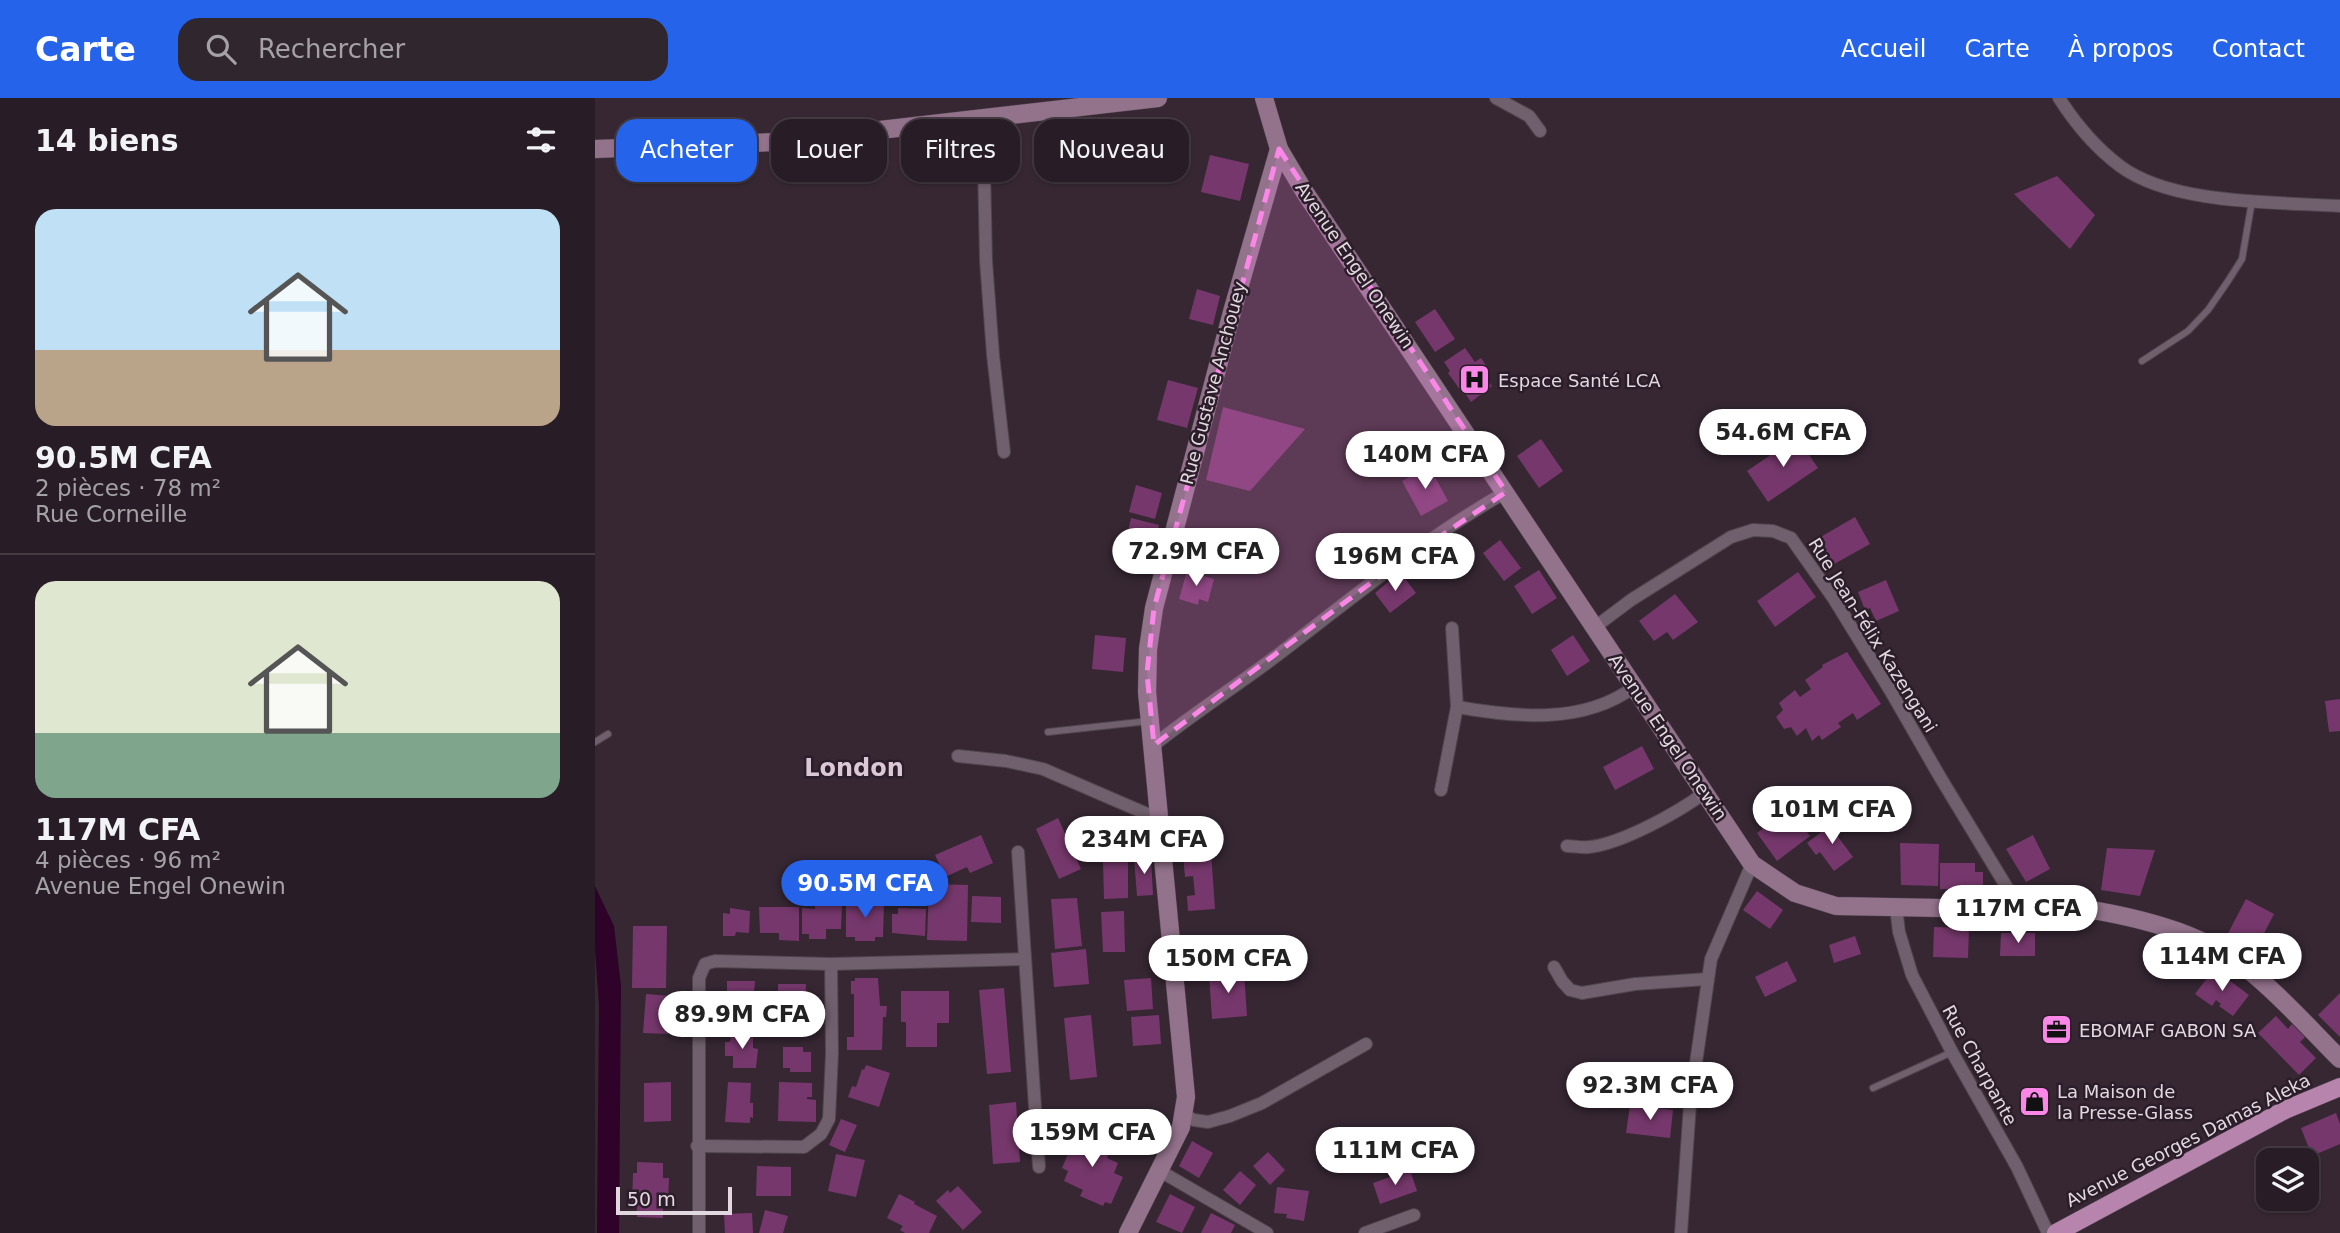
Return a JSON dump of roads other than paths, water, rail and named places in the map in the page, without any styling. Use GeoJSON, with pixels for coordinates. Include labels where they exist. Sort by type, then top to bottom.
{"type":"FeatureCollection","features":[{"type":"Feature","properties":{"kind":"main road","name":"Avenue Georges Damas Aleka"},"geometry":{"type":"LineString","coordinates":[[2056,1233],[2285,1110],[2340,1087]]}},
{"type":"Feature","properties":{"kind":"street"},"geometry":{"type":"LineString","coordinates":[[595,149],[776,142],[855,135],[1158,98]]}},
{"type":"Feature","properties":{"kind":"street","name":"Avenue Engel Onewin"},"geometry":{"type":"LineString","coordinates":[[1264,98],[1279,149],[1752,864],[1786,888],[1812,900],[1836,906],[2098,911],[2139,918],[2175,929],[2206,943],[2250,971],[2340,1059]]}},
{"type":"Feature","properties":{"kind":"street"},"geometry":{"type":"LineString","coordinates":[[1496,98],[1529,116],[1540,131]]}},
{"type":"Feature","properties":{"kind":"street"},"geometry":{"type":"LineString","coordinates":[[2059,98],[2091,139],[2120,166],[2140,178],[2204,196],[2340,206]]}},
{"type":"Feature","properties":{"kind":"street"},"geometry":{"type":"LineString","coordinates":[[983,118],[986,261],[1004,453]]}},
{"type":"Feature","properties":{"kind":"street","name":"Rue Gustave Anchouey"},"geometry":{"type":"LineString","coordinates":[[1128,1233],[1181,1127],[1186,1097],[1147,673],[1150,626],[1231,312],[1279,149]]}},
{"type":"Feature","properties":{"kind":"street"},"geometry":{"type":"LineString","coordinates":[[1154,745],[1371,582],[1469,514],[1506,492]]}},
{"type":"Feature","properties":{"kind":"street","name":"Rue Jean-Félix Kazengani"},"geometry":{"type":"LineString","coordinates":[[1595,627],[1640,594],[1731,537],[1753,530],[1773,530],[1791,538],[1826,587],[2020,909]]}},
{"type":"Feature","properties":{"kind":"street"},"geometry":{"type":"LineString","coordinates":[[1441,790],[1457,707],[1452,628]]}},
{"type":"Feature","properties":{"kind":"street"},"geometry":{"type":"LineString","coordinates":[[1457,707],[1527,717],[1604,705],[1634,687]]}},
{"type":"Feature","properties":{"kind":"street"},"geometry":{"type":"LineString","coordinates":[[958,756],[1006,761],[1043,769],[1161,820]]}},
{"type":"Feature","properties":{"kind":"street"},"geometry":{"type":"LineString","coordinates":[[1567,846],[1588,848],[1616,840],[1649,825],[1704,793]]}},
{"type":"Feature","properties":{"kind":"street"},"geometry":{"type":"LineString","coordinates":[[1018,852],[1039,1167]]}},
{"type":"Feature","properties":{"kind":"street"},"geometry":{"type":"LineString","coordinates":[[1681,1233],[1691,1104],[1707,979],[1711,959],[1752,864]]}},
{"type":"Feature","properties":{"kind":"street","name":"Rue Charpante"},"geometry":{"type":"LineString","coordinates":[[1896,908],[1899,932],[1912,975],[2017,1167],[2049,1233]]}},
{"type":"Feature","properties":{"kind":"street"},"geometry":{"type":"LineString","coordinates":[[699,1233],[699,978],[705,964],[715,961],[831,964],[1025,959]]}},
{"type":"Feature","properties":{"kind":"street"},"geometry":{"type":"LineString","coordinates":[[697,1146],[804,1147],[821,1134],[829,1119],[832,1053],[831,964]]}},
{"type":"Feature","properties":{"kind":"street"},"geometry":{"type":"LineString","coordinates":[[1554,967],[1570,990],[1582,993],[1635,984],[1707,979]]}},
{"type":"Feature","properties":{"kind":"street"},"geometry":{"type":"LineString","coordinates":[[1184,1115],[1208,1122],[1230,1116],[1262,1103],[1366,1044]]}},
{"type":"Feature","properties":{"kind":"street"},"geometry":{"type":"LineString","coordinates":[[1160,1171],[1250,1229],[1267,1233]]}},
{"type":"Feature","properties":{"kind":"street"},"geometry":{"type":"LineString","coordinates":[[1365,1233],[1414,1215]]}},
{"type":"Feature","properties":{"kind":"lane"},"geometry":{"type":"LineString","coordinates":[[2142,361],[2189,331],[2228,281],[2242,258],[2252,201]]}},
{"type":"Feature","properties":{"kind":"lane"},"geometry":{"type":"LineString","coordinates":[[1048,732],[1151,720]]}},
{"type":"Feature","properties":{"kind":"lane"},"geometry":{"type":"LineString","coordinates":[[595,742],[608,734]]}},
{"type":"Feature","properties":{"kind":"lane"},"geometry":{"type":"LineString","coordinates":[[1873,1088],[1952,1052]]}},
{"type":"Feature","properties":{"kind":"place","name":"Espace Santé LCA"},"geometry":{"type":"Point","coordinates":[1475,380]}},
{"type":"Feature","properties":{"kind":"place","name":"EBOMAF GABON SA"},"geometry":{"type":"Point","coordinates":[2056,1030]}},
{"type":"Feature","properties":{"kind":"place","name":"La Maison de la Presse-Glass"},"geometry":{"type":"Point","coordinates":[2034,1101]}},
{"type":"Feature","properties":{"kind":"district","name":"London"},"geometry":{"type":"Point","coordinates":[854,768]}}]}
